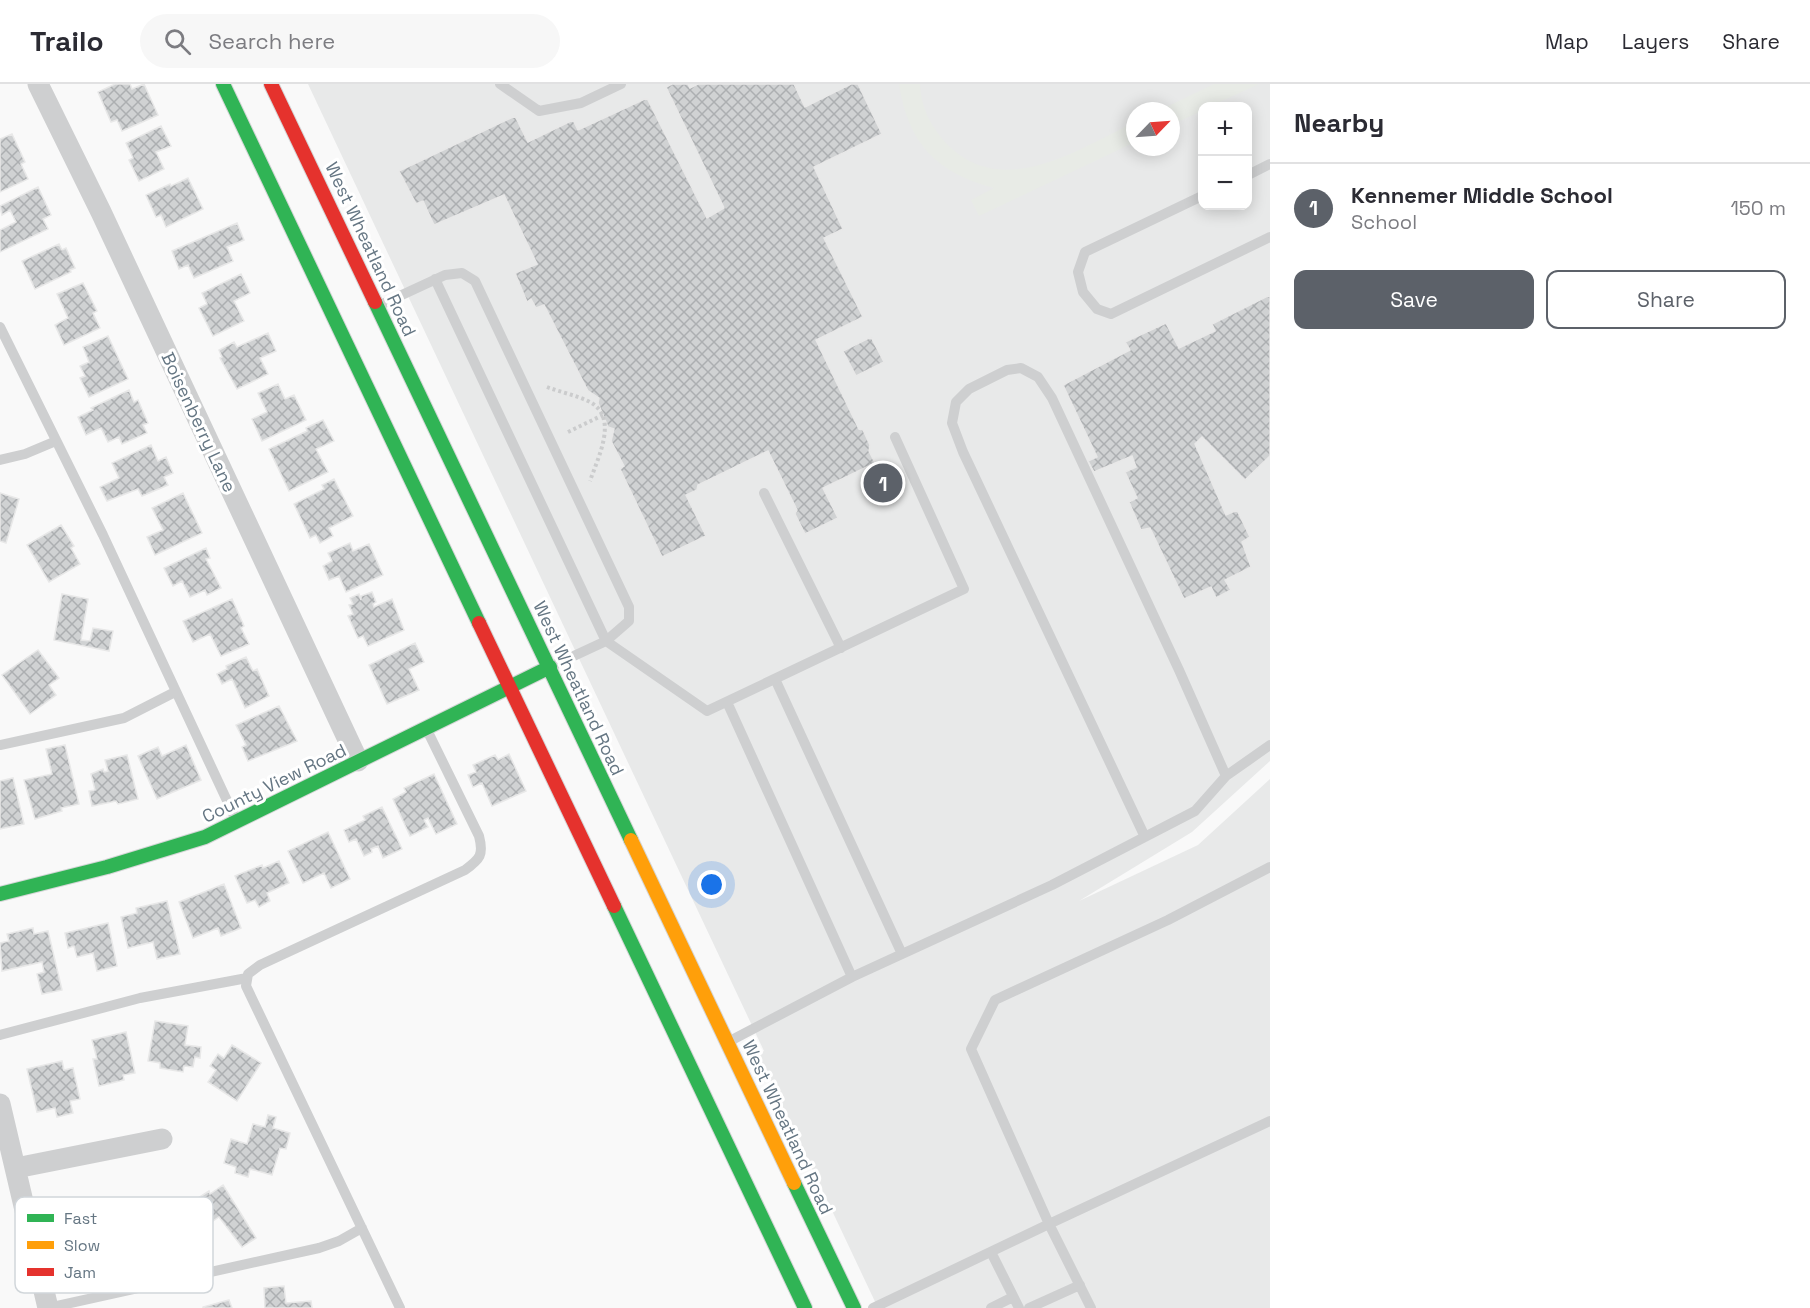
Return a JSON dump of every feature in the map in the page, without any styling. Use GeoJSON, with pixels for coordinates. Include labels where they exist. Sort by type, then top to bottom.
{"type":"FeatureCollection","features":[{"type":"Feature","properties":{"kind":"main road"},"geometry":{"type":"LineString","coordinates":[[224,84],[354,348],[509,687],[694,1061],[805,1308]]}},
{"type":"Feature","properties":{"kind":"main road","name":"West Wheatland Road"},"geometry":{"type":"LineString","coordinates":[[271,84],[550,667],[723,1045],[854,1308]]}},
{"type":"Feature","properties":{"kind":"main road"},"geometry":{"type":"LineString","coordinates":[[367,325],[378,306]]}},
{"type":"Feature","properties":{"kind":"main road","name":"County View Road"},"geometry":{"type":"LineString","coordinates":[[0,894],[118,864],[205,837],[550,667]]}},
{"type":"Feature","properties":{"kind":"street","name":"Boisenberry Lane"},"geometry":{"type":"LineString","coordinates":[[38,84],[101,212],[358,761]]}},
{"type":"Feature","properties":{"kind":"street"},"geometry":{"type":"LineString","coordinates":[[0,1104],[23,1197]]}},
{"type":"Feature","properties":{"kind":"street"},"geometry":{"type":"LineString","coordinates":[[16,1168],[162,1139]]}},
{"type":"Feature","properties":{"kind":"street"},"geometry":{"type":"LineString","coordinates":[[45,1293],[48,1308]]}},
{"type":"Feature","properties":{"kind":"lane"},"geometry":{"type":"LineString","coordinates":[[500,84],[539,111],[581,103],[621,84]]}},
{"type":"Feature","properties":{"kind":"lane"},"geometry":{"type":"LineString","coordinates":[[1252,173],[1270,165]]}},
{"type":"Feature","properties":{"kind":"lane"},"geometry":{"type":"LineString","coordinates":[[1198,198],[1085,252],[1078,272],[1083,292],[1096,309],[1111,314],[1270,237]]}},
{"type":"Feature","properties":{"kind":"lane"},"geometry":{"type":"LineString","coordinates":[[378,306],[445,275],[462,273],[475,281],[628,607],[629,621],[606,640],[550,667]]}},
{"type":"Feature","properties":{"kind":"lane"},"geometry":{"type":"LineString","coordinates":[[435,279],[606,640],[707,711],[964,589],[895,436]]}},
{"type":"Feature","properties":{"kind":"lane"},"geometry":{"type":"LineString","coordinates":[[0,327],[103,535],[237,822]]}},
{"type":"Feature","properties":{"kind":"lane"},"geometry":{"type":"LineString","coordinates":[[1145,837],[963,452],[952,423],[956,402],[969,389],[1007,369],[1021,368],[1038,377],[1052,398],[1226,776]]}},
{"type":"Feature","properties":{"kind":"lane"},"geometry":{"type":"LineString","coordinates":[[0,460],[25,454],[56,441]]}},
{"type":"Feature","properties":{"kind":"lane"},"geometry":{"type":"LineString","coordinates":[[764,493],[841,648]]}},
{"type":"Feature","properties":{"kind":"lane"},"geometry":{"type":"LineString","coordinates":[[775,680],[902,954]]}},
{"type":"Feature","properties":{"kind":"lane"},"geometry":{"type":"LineString","coordinates":[[0,745],[124,718],[175,692]]}},
{"type":"Feature","properties":{"kind":"lane"},"geometry":{"type":"LineString","coordinates":[[727,702],[852,977]]}},
{"type":"Feature","properties":{"kind":"lane"},"geometry":{"type":"LineString","coordinates":[[400,1308],[246,986],[248,974],[260,965],[465,870],[477,861],[483,850],[479,836],[426,728]]}},
{"type":"Feature","properties":{"kind":"lane"},"geometry":{"type":"LineString","coordinates":[[723,1045],[852,977],[1052,885],[1195,811],[1226,776],[1270,745]]}},
{"type":"Feature","properties":{"kind":"lane"},"geometry":{"type":"LineString","coordinates":[[1091,1308],[1049,1224],[971,1049],[995,999],[1168,920],[1270,867]]}},
{"type":"Feature","properties":{"kind":"lane"},"geometry":{"type":"LineString","coordinates":[[0,1035],[140,998],[247,978]]}},
{"type":"Feature","properties":{"kind":"lane"},"geometry":{"type":"LineString","coordinates":[[873,1308],[1270,1121]]}},
{"type":"Feature","properties":{"kind":"lane"},"geometry":{"type":"LineString","coordinates":[[213,1271],[319,1248],[339,1241],[362,1228]]}},
{"type":"Feature","properties":{"kind":"lane"},"geometry":{"type":"LineString","coordinates":[[991,1252],[1019,1308]]}},
{"type":"Feature","properties":{"kind":"lane"},"geometry":{"type":"LineString","coordinates":[[1029,1308],[1080,1285]]}},
{"type":"Feature","properties":{"kind":"lane"},"geometry":{"type":"LineString","coordinates":[[48,1308],[116,1293]]}},
{"type":"Feature","properties":{"kind":"lane"},"geometry":{"type":"LineString","coordinates":[[991,1308],[1013,1297]]}},
{"type":"Feature","properties":{"kind":"path"},"geometry":{"type":"LineString","coordinates":[[547,387],[590,401],[603,415],[606,432],[590,481]]}},
{"type":"Feature","properties":{"kind":"path"},"geometry":{"type":"LineString","coordinates":[[568,432],[603,415]]}},
{"type":"Feature","properties":{"kind":"shaded area"},"geometry":{"type":"Polygon","coordinates":[[[308,84],[1270,84],[1270,761],[1192,832],[1079,901],[1198,845],[1270,779],[1270,1308],[878,1308],[758,1054],[764,1051],[308,84]]]}},
{"type":"Feature","properties":{"kind":"shaded area"},"geometry":{"type":"Polygon","coordinates":[[[899,84],[920,84],[927,115],[945,142],[967,160],[990,168],[1014,169],[1039,165],[1089,145],[1126,126],[1126,146],[979,216],[971,200],[994,188],[956,174],[928,153],[918,139],[903,105],[899,84]]]}},
{"type":"Feature","properties":{"kind":"shaded area"},"geometry":{"type":"Polygon","coordinates":[[[1214,84],[1259,84],[1220,102],[1198,102],[1198,113],[1180,121],[1180,102],[1177,102],[1214,84]]]}},
{"type":"Feature","properties":{"kind":"building"},"geometry":{"type":"Polygon","coordinates":[[[115,84],[130,84],[132,89],[144,84],[158,115],[122,131],[117,120],[111,122],[98,92],[115,84]]]}},
{"type":"Feature","properties":{"kind":"building"},"geometry":{"type":"Polygon","coordinates":[[[672,84],[688,84],[690,88],[698,84],[794,84],[805,107],[851,84],[858,84],[882,134],[814,167],[843,229],[824,238],[863,317],[816,340],[859,429],[863,430],[875,463],[823,488],[838,518],[805,534],[795,514],[797,510],[768,451],[698,485],[697,490],[686,495],[706,536],[662,557],[620,469],[624,466],[611,441],[614,429],[608,427],[598,403],[599,398],[588,391],[544,305],[536,308],[531,299],[527,302],[515,273],[537,264],[504,195],[434,225],[423,201],[416,204],[399,171],[515,116],[528,142],[573,120],[578,130],[647,98],[707,218],[724,208],[666,87],[672,84]]]}},
{"type":"Feature","properties":{"kind":"building"},"geometry":{"type":"Polygon","coordinates":[[[161,126],[171,146],[156,152],[164,169],[139,181],[129,160],[133,158],[126,143],[161,126]]]}},
{"type":"Feature","properties":{"kind":"building"},"geometry":{"type":"Polygon","coordinates":[[[12,134],[25,162],[21,164],[28,179],[0,192],[0,139],[12,134]]]}},
{"type":"Feature","properties":{"kind":"building"},"geometry":{"type":"Polygon","coordinates":[[[188,178],[203,209],[166,227],[161,215],[156,217],[146,195],[188,178]]]}},
{"type":"Feature","properties":{"kind":"building"},"geometry":{"type":"Polygon","coordinates":[[[38,187],[51,215],[43,219],[48,229],[0,252],[0,230],[16,222],[10,210],[2,215],[0,206],[38,187]]]}},
{"type":"Feature","properties":{"kind":"building"},"geometry":{"type":"Polygon","coordinates":[[[237,223],[244,240],[227,247],[233,261],[194,278],[188,265],[179,269],[172,251],[237,223]]]}},
{"type":"Feature","properties":{"kind":"building"},"geometry":{"type":"Polygon","coordinates":[[[59,244],[62,250],[66,248],[75,268],[35,289],[22,261],[59,244]]]}},
{"type":"Feature","properties":{"kind":"building"},"geometry":{"type":"Polygon","coordinates":[[[241,274],[250,293],[234,301],[244,321],[213,336],[199,308],[207,304],[202,293],[241,274]]]}},
{"type":"Feature","properties":{"kind":"building"},"geometry":{"type":"Polygon","coordinates":[[[83,283],[97,311],[93,313],[100,328],[64,345],[55,325],[68,318],[57,294],[83,283]]]}},
{"type":"Feature","properties":{"kind":"building"},"geometry":{"type":"Polygon","coordinates":[[[1270,295],[1270,456],[1245,480],[1202,437],[1195,444],[1226,515],[1237,510],[1250,537],[1242,542],[1251,567],[1225,580],[1231,590],[1216,598],[1211,587],[1184,599],[1150,528],[1141,530],[1129,502],[1137,498],[1125,472],[1136,467],[1132,456],[1094,472],[1088,461],[1097,457],[1063,385],[1130,350],[1125,342],[1166,323],[1179,348],[1215,331],[1212,324],[1270,295]]]}},
{"type":"Feature","properties":{"kind":"building"},"geometry":{"type":"Polygon","coordinates":[[[268,333],[276,351],[260,358],[268,374],[237,389],[220,358],[222,357],[219,350],[234,342],[237,347],[268,333]]]}},
{"type":"Feature","properties":{"kind":"building"},"geometry":{"type":"Polygon","coordinates":[[[108,336],[128,379],[89,397],[80,378],[85,376],[80,366],[89,362],[83,347],[108,336]]]}},
{"type":"Feature","properties":{"kind":"building"},"geometry":{"type":"Polygon","coordinates":[[[871,337],[884,362],[856,376],[843,351],[871,337]]]}},
{"type":"Feature","properties":{"kind":"building"},"geometry":{"type":"Polygon","coordinates":[[[278,384],[285,399],[294,395],[306,420],[262,441],[252,419],[267,412],[258,393],[278,384]]]}},
{"type":"Feature","properties":{"kind":"building"},"geometry":{"type":"Polygon","coordinates":[[[129,390],[134,402],[138,400],[148,423],[143,425],[147,433],[122,444],[119,437],[108,442],[101,428],[86,435],[78,417],[93,410],[91,408],[129,390]]]}},
{"type":"Feature","properties":{"kind":"building"},"geometry":{"type":"Polygon","coordinates":[[[323,420],[334,441],[316,449],[328,472],[289,491],[269,449],[307,431],[306,428],[323,420]]]}},
{"type":"Feature","properties":{"kind":"building"},"geometry":{"type":"Polygon","coordinates":[[[151,445],[158,461],[166,457],[173,473],[164,477],[168,485],[142,496],[138,489],[107,501],[100,487],[119,478],[112,463],[151,445]]]}},
{"type":"Feature","properties":{"kind":"building"},"geometry":{"type":"Polygon","coordinates":[[[334,479],[353,516],[329,528],[333,536],[320,543],[316,535],[310,538],[294,504],[324,489],[322,485],[334,479]]]}},
{"type":"Feature","properties":{"kind":"building"},"geometry":{"type":"Polygon","coordinates":[[[0,493],[19,499],[6,543],[0,541],[0,493]]]}},
{"type":"Feature","properties":{"kind":"building"},"geometry":{"type":"Polygon","coordinates":[[[183,493],[202,533],[155,555],[147,537],[163,530],[152,508],[183,493]]]}},
{"type":"Feature","properties":{"kind":"building"},"geometry":{"type":"Polygon","coordinates":[[[61,525],[74,546],[71,548],[80,564],[49,582],[27,545],[61,525]]]}},
{"type":"Feature","properties":{"kind":"building"},"geometry":{"type":"Polygon","coordinates":[[[350,543],[353,551],[369,544],[383,575],[346,592],[339,576],[329,580],[323,566],[332,561],[328,553],[350,543]]]}},
{"type":"Feature","properties":{"kind":"building"},"geometry":{"type":"Polygon","coordinates":[[[206,548],[210,558],[206,559],[221,588],[207,595],[205,590],[190,597],[182,581],[173,586],[164,568],[206,548]]]}},
{"type":"Feature","properties":{"kind":"building"},"geometry":{"type":"Polygon","coordinates":[[[372,592],[376,602],[373,604],[374,607],[392,599],[404,630],[368,646],[363,636],[358,638],[348,616],[353,614],[349,605],[353,604],[350,598],[359,594],[361,600],[361,596],[372,592]]]}},
{"type":"Feature","properties":{"kind":"building"},"geometry":{"type":"Polygon","coordinates":[[[62,594],[88,599],[81,640],[90,641],[93,628],[113,631],[109,651],[54,640],[62,594]]]}},
{"type":"Feature","properties":{"kind":"building"},"geometry":{"type":"Polygon","coordinates":[[[232,599],[244,626],[241,628],[249,644],[221,656],[210,634],[193,642],[183,621],[232,599]]]}},
{"type":"Feature","properties":{"kind":"building"},"geometry":{"type":"Polygon","coordinates":[[[415,643],[424,662],[409,669],[419,690],[387,704],[369,665],[415,643]]]}},
{"type":"Feature","properties":{"kind":"building"},"geometry":{"type":"Polygon","coordinates":[[[38,650],[59,678],[49,685],[56,695],[30,714],[2,675],[38,650]]]}},
{"type":"Feature","properties":{"kind":"building"},"geometry":{"type":"Polygon","coordinates":[[[246,657],[253,671],[257,669],[269,696],[245,708],[232,679],[222,684],[217,674],[227,669],[226,666],[246,657]]]}},
{"type":"Feature","properties":{"kind":"building"},"geometry":{"type":"Polygon","coordinates":[[[279,706],[297,741],[248,761],[242,747],[246,745],[236,725],[279,706]]]}},
{"type":"Feature","properties":{"kind":"building"},"geometry":{"type":"Polygon","coordinates":[[[65,745],[79,804],[61,808],[62,811],[35,819],[24,780],[52,774],[46,749],[65,745]]]}},
{"type":"Feature","properties":{"kind":"building"},"geometry":{"type":"Polygon","coordinates":[[[186,745],[201,780],[157,799],[138,756],[158,747],[162,756],[186,745]]]}},
{"type":"Feature","properties":{"kind":"building"},"geometry":{"type":"Polygon","coordinates":[[[509,754],[526,791],[492,806],[482,783],[473,787],[468,775],[476,772],[473,765],[495,755],[498,760],[509,754]]]}},
{"type":"Feature","properties":{"kind":"building"},"geometry":{"type":"Polygon","coordinates":[[[127,755],[138,799],[118,804],[116,801],[92,806],[89,791],[95,790],[91,774],[103,769],[104,772],[108,771],[105,760],[127,755]]]}},
{"type":"Feature","properties":{"kind":"building"},"geometry":{"type":"Polygon","coordinates":[[[434,774],[457,824],[436,834],[428,818],[424,820],[428,827],[410,836],[393,799],[406,792],[404,788],[434,774]]]}},
{"type":"Feature","properties":{"kind":"building"},"geometry":{"type":"Polygon","coordinates":[[[13,778],[24,824],[0,829],[0,781],[13,778]]]}},
{"type":"Feature","properties":{"kind":"building"},"geometry":{"type":"Polygon","coordinates":[[[382,807],[402,849],[383,858],[378,846],[364,856],[356,839],[349,842],[344,830],[365,820],[363,816],[382,807]]]}},
{"type":"Feature","properties":{"kind":"building"},"geometry":{"type":"Polygon","coordinates":[[[328,832],[350,879],[331,888],[324,873],[303,883],[288,851],[328,832]]]}},
{"type":"Feature","properties":{"kind":"building"},"geometry":{"type":"Polygon","coordinates":[[[279,861],[289,883],[267,893],[270,901],[259,907],[255,900],[247,903],[235,876],[279,861]]]}},
{"type":"Feature","properties":{"kind":"building"},"geometry":{"type":"Polygon","coordinates":[[[224,884],[241,928],[221,936],[218,928],[193,938],[179,902],[224,884]]]}},
{"type":"Feature","properties":{"kind":"building"},"geometry":{"type":"Polygon","coordinates":[[[167,901],[180,954],[157,959],[153,942],[128,948],[121,917],[137,913],[136,908],[167,901]]]}},
{"type":"Feature","properties":{"kind":"building"},"geometry":{"type":"Polygon","coordinates":[[[108,923],[117,966],[97,971],[93,953],[77,957],[74,946],[68,948],[65,933],[108,923]]]}},
{"type":"Feature","properties":{"kind":"building"},"geometry":{"type":"Polygon","coordinates":[[[33,928],[34,934],[48,931],[62,990],[42,994],[37,974],[44,972],[42,962],[2,971],[0,943],[9,941],[7,934],[33,928]]]}},
{"type":"Feature","properties":{"kind":"building"},"geometry":{"type":"Polygon","coordinates":[[[155,1021],[188,1026],[185,1045],[201,1047],[200,1058],[195,1057],[193,1067],[184,1066],[183,1072],[160,1068],[160,1063],[148,1061],[155,1021]]]}},
{"type":"Feature","properties":{"kind":"building"},"geometry":{"type":"Polygon","coordinates":[[[126,1032],[135,1073],[123,1075],[124,1080],[99,1086],[93,1059],[97,1059],[92,1040],[126,1032]]]}},
{"type":"Feature","properties":{"kind":"building"},"geometry":{"type":"Polygon","coordinates":[[[232,1045],[261,1063],[237,1101],[208,1082],[216,1070],[210,1066],[218,1054],[224,1058],[232,1045]]]}},
{"type":"Feature","properties":{"kind":"building"},"geometry":{"type":"Polygon","coordinates":[[[62,1061],[64,1070],[73,1068],[80,1099],[70,1101],[73,1113],[57,1117],[55,1108],[37,1112],[27,1069],[62,1061]]]}},
{"type":"Feature","properties":{"kind":"building"},"geometry":{"type":"Polygon","coordinates":[[[268,1115],[276,1117],[273,1128],[290,1133],[286,1149],[280,1148],[272,1175],[250,1169],[248,1177],[235,1173],[236,1167],[224,1163],[231,1139],[247,1144],[253,1124],[265,1127],[268,1115]]]}},
{"type":"Feature","properties":{"kind":"building"},"geometry":{"type":"Polygon","coordinates":[[[223,1185],[256,1238],[242,1247],[219,1217],[213,1221],[213,1197],[200,1197],[209,1191],[210,1194],[223,1185]]]}},
{"type":"Feature","properties":{"kind":"building"},"geometry":{"type":"Polygon","coordinates":[[[284,1286],[286,1303],[311,1301],[312,1308],[265,1308],[264,1288],[284,1286]]]}},
{"type":"Feature","properties":{"kind":"building"},"geometry":{"type":"Polygon","coordinates":[[[229,1300],[232,1308],[203,1308],[203,1307],[229,1300]]]}},
{"type":"Feature","properties":{"kind":"traffic: fast"},"geometry":{"type":"LineString","coordinates":[[223,84],[479,623]]}},
{"type":"Feature","properties":{"kind":"traffic: fast"},"geometry":{"type":"LineString","coordinates":[[375,302],[631,840]]}},
{"type":"Feature","properties":{"kind":"traffic: fast"},"geometry":{"type":"LineString","coordinates":[[0,894],[107,867],[205,837],[550,667]]}},
{"type":"Feature","properties":{"kind":"traffic: fast"},"geometry":{"type":"LineString","coordinates":[[614,906],[805,1308]]}},
{"type":"Feature","properties":{"kind":"traffic: fast"},"geometry":{"type":"LineString","coordinates":[[794,1183],[854,1308]]}},
{"type":"Feature","properties":{"kind":"traffic: slow"},"geometry":{"type":"LineString","coordinates":[[631,840],[794,1183]]}},
{"type":"Feature","properties":{"kind":"traffic: jam"},"geometry":{"type":"LineString","coordinates":[[271,84],[375,302]]}},
{"type":"Feature","properties":{"kind":"traffic: jam"},"geometry":{"type":"LineString","coordinates":[[479,623],[614,906]]}},
{"type":"Feature","properties":{"kind":"place","name":"Kennemer Middle School"},"geometry":{"type":"Point","coordinates":[883,483]}}]}
